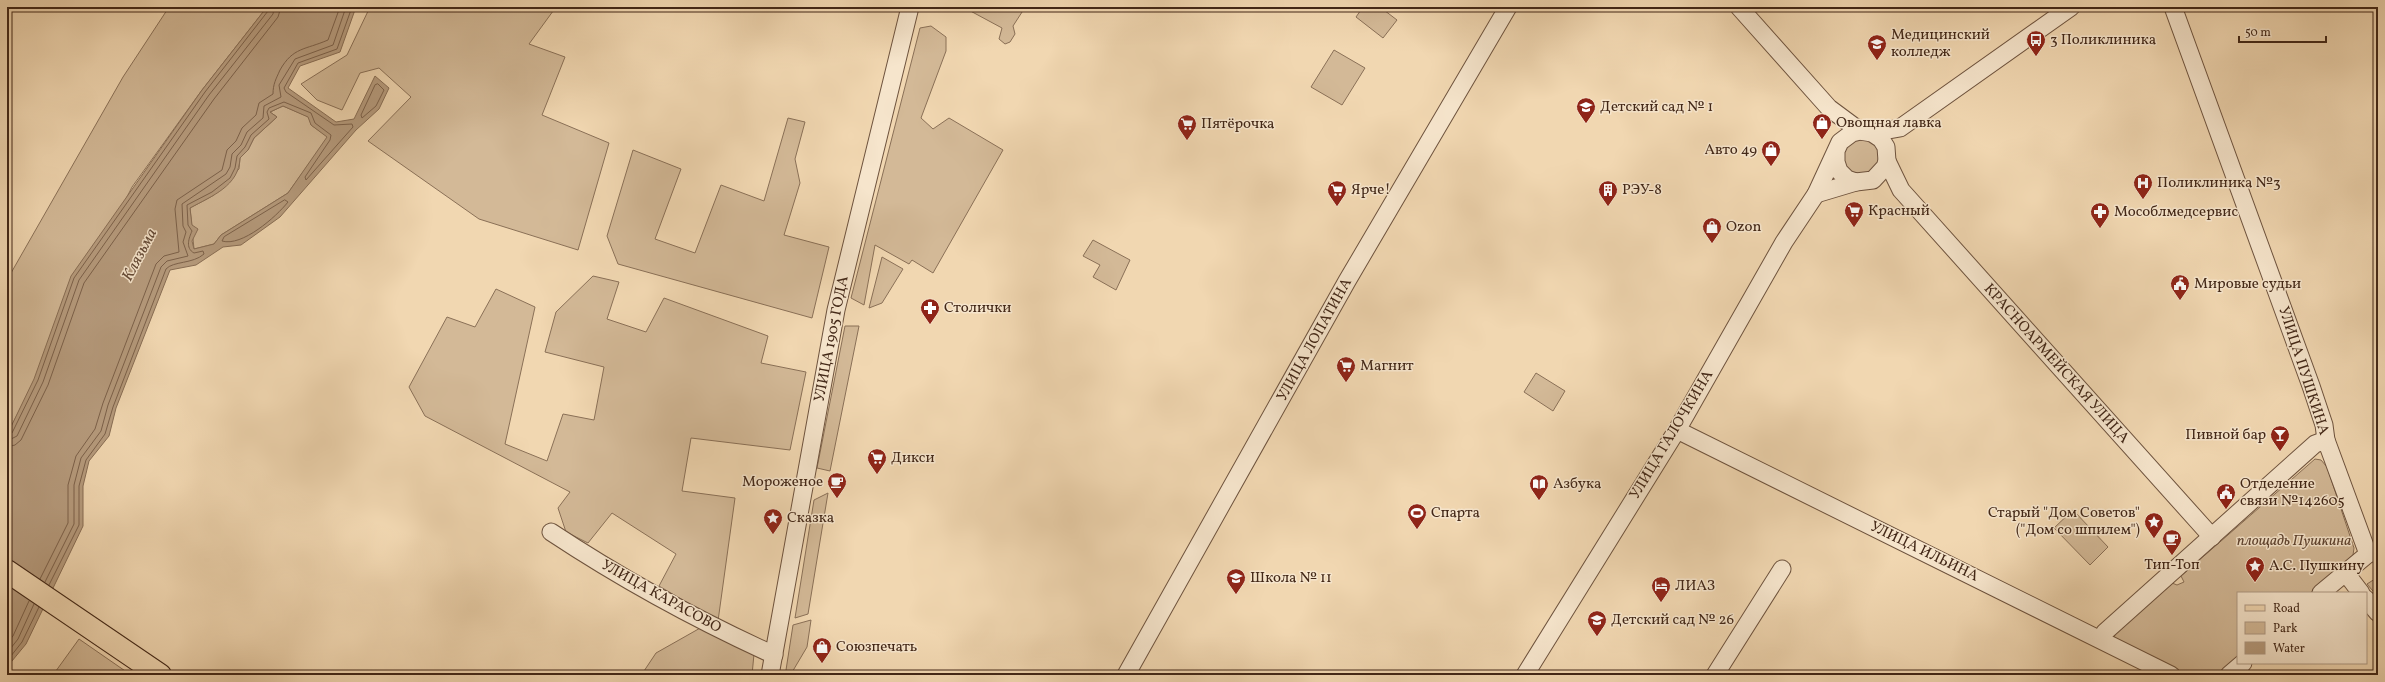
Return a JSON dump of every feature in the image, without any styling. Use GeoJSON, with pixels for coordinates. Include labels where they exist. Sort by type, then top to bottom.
{"type":"FeatureCollection","features":[{"type":"Feature","properties":{"kind":"main road"},"geometry":{"type":"LineString","coordinates":[[7,571],[160,675]]}},
{"type":"Feature","properties":{"kind":"street","name":"УЛИЦА 1905 ГОДА"},"geometry":{"type":"LineString","coordinates":[[770,675],[836,310],[910,7]]}},
{"type":"Feature","properties":{"kind":"street","name":"УЛИЦА ЛОПАТИНА"},"geometry":{"type":"LineString","coordinates":[[1126,675],[1347,281],[1508,7]]}},
{"type":"Feature","properties":{"kind":"street"},"geometry":{"type":"LineString","coordinates":[[1739,7],[1829,108],[1866,132],[1881,139],[1901,190]]}},
{"type":"Feature","properties":{"kind":"street"},"geometry":{"type":"LineString","coordinates":[[1838,146],[1852,133],[1900,128],[2071,7]]}},
{"type":"Feature","properties":{"kind":"street","name":"УЛИЦА ПУШКИНА"},"geometry":{"type":"LineString","coordinates":[[2173,7],[2311,386],[2324,426],[2326,440],[2373,552]]}},
{"type":"Feature","properties":{"kind":"street"},"geometry":{"type":"LineString","coordinates":[[1829,108],[1838,146],[1836,162],[1839,171],[1847,179],[1856,182]]}},
{"type":"Feature","properties":{"kind":"street"},"geometry":{"type":"LineString","coordinates":[[1873,180],[1885,167],[1887,157],[1900,128]]}},
{"type":"Feature","properties":{"kind":"street","name":"УЛИЦА ГАЛОЧКИНА"},"geometry":{"type":"LineString","coordinates":[[1525,675],[1677,430],[1784,242],[1816,194],[1838,146]]}},
{"type":"Feature","properties":{"kind":"street"},"geometry":{"type":"LineString","coordinates":[[1816,194],[1856,182],[1873,180],[1901,190]]}},
{"type":"Feature","properties":{"kind":"street","name":"КРАСНОАРМЕЙСКАЯ УЛИЦА"},"geometry":{"type":"LineString","coordinates":[[1901,190],[2212,537]]}},
{"type":"Feature","properties":{"kind":"street","name":"УЛИЦА ИЛЬИНА"},"geometry":{"type":"LineString","coordinates":[[1677,430],[2171,675]]}},
{"type":"Feature","properties":{"kind":"street"},"geometry":{"type":"LineString","coordinates":[[2101,639],[2105,632],[2316,444],[2326,440]]}},
{"type":"Feature","properties":{"kind":"street","name":"УЛИЦА КАРАСОВО"},"geometry":{"type":"LineString","coordinates":[[551,532],[620,575],[713,626],[774,655]]}},
{"type":"Feature","properties":{"kind":"street"},"geometry":{"type":"LineString","coordinates":[[2322,592],[2345,572],[2373,552]]}},
{"type":"Feature","properties":{"kind":"street"},"geometry":{"type":"LineString","coordinates":[[1715,675],[1782,569]]}},
{"type":"Feature","properties":{"kind":"street"},"geometry":{"type":"LineString","coordinates":[[2345,572],[2360,592]]}},
{"type":"Feature","properties":{"kind":"street"},"geometry":{"type":"LineString","coordinates":[[2367,600],[2378,613]]}},
{"type":"Feature","properties":{"kind":"street"},"geometry":{"type":"LineString","coordinates":[[2229,675],[2242,664]]}},
{"type":"Feature","properties":{"kind":"green space"},"geometry":{"type":"Polygon","coordinates":[[[169,7],[267,7],[202,90],[132,187],[7,435],[7,280],[123,77],[169,7]]]}},
{"type":"Feature","properties":{"kind":"green space"},"geometry":{"type":"Polygon","coordinates":[[[370,7],[556,7],[529,44],[565,57],[542,115],[609,143],[578,250],[479,219],[368,141],[411,97],[379,68],[360,73],[342,110],[317,100],[301,84],[347,55],[370,7]]]}},
{"type":"Feature","properties":{"kind":"green space"},"geometry":{"type":"Polygon","coordinates":[[[963,7],[1011,7],[1017,10],[1020,7],[1028,7],[1026,10],[1024,9],[1013,26],[1015,34],[1010,42],[1005,44],[999,39],[1002,28],[963,7]]]}},
{"type":"Feature","properties":{"kind":"green space"},"geometry":{"type":"Polygon","coordinates":[[[1363,7],[1380,7],[1397,20],[1383,38],[1356,17],[1363,7]]]}},
{"type":"Feature","properties":{"kind":"green space"},"geometry":{"type":"Polygon","coordinates":[[[931,26],[946,37],[946,51],[921,118],[933,129],[949,118],[1003,150],[933,273],[912,260],[909,264],[875,245],[864,305],[851,298],[920,28],[931,26]]]}},
{"type":"Feature","properties":{"kind":"green space"},"geometry":{"type":"Polygon","coordinates":[[[1334,50],[1365,68],[1342,105],[1311,87],[1334,50]]]}},
{"type":"Feature","properties":{"kind":"green space"},"geometry":{"type":"Polygon","coordinates":[[[283,106],[309,117],[311,125],[328,137],[288,193],[221,235],[214,244],[194,249],[190,208],[214,195],[239,169],[240,158],[248,150],[254,138],[277,117],[270,112],[283,106]]]}},
{"type":"Feature","properties":{"kind":"green space"},"geometry":{"type":"Polygon","coordinates":[[[788,118],[805,122],[795,159],[800,183],[784,235],[829,247],[812,318],[618,264],[607,236],[633,150],[681,169],[655,239],[695,253],[721,185],[764,201],[788,118]]]}},
{"type":"Feature","properties":{"kind":"green space"},"geometry":{"type":"Polygon","coordinates":[[[1861,139],[1871,142],[1876,147],[1879,157],[1876,167],[1871,172],[1861,175],[1851,172],[1846,167],[1843,157],[1846,147],[1851,142],[1861,139]]]}},
{"type":"Feature","properties":{"kind":"green space"},"geometry":{"type":"Polygon","coordinates":[[[1093,240],[1130,260],[1116,290],[1093,277],[1100,265],[1083,256],[1093,240]]]}},
{"type":"Feature","properties":{"kind":"green space"},"geometry":{"type":"Polygon","coordinates":[[[882,257],[903,269],[882,303],[869,308],[882,257]]]}},
{"type":"Feature","properties":{"kind":"green space"},"geometry":{"type":"Polygon","coordinates":[[[593,276],[619,282],[607,319],[646,332],[664,298],[768,336],[761,363],[806,372],[790,450],[691,438],[682,491],[735,498],[718,621],[659,586],[676,554],[612,513],[588,543],[566,532],[558,508],[570,492],[425,416],[409,387],[447,317],[475,327],[496,289],[535,307],[505,444],[547,461],[563,414],[594,420],[604,367],[545,352],[556,312],[593,276]]]}},
{"type":"Feature","properties":{"kind":"green space"},"geometry":{"type":"Polygon","coordinates":[[[845,326],[859,326],[830,471],[817,468],[845,326]]]}},
{"type":"Feature","properties":{"kind":"green space"},"geometry":{"type":"Polygon","coordinates":[[[1536,373],[1565,391],[1553,411],[1524,392],[1536,373]]]}},
{"type":"Feature","properties":{"kind":"green space","name":"площадь Пушкина"},"geometry":{"type":"Polygon","coordinates":[[[2315,459],[2321,460],[2327,467],[2354,548],[2353,555],[2311,592],[2237,592],[2237,658],[2217,675],[2182,675],[2118,642],[2114,637],[2118,629],[2156,594],[2172,583],[2177,585],[2184,582],[2181,576],[2315,459]]]}},
{"type":"Feature","properties":{"kind":"green space"},"geometry":{"type":"Polygon","coordinates":[[[828,493],[808,614],[795,618],[814,500],[828,493]]]}},
{"type":"Feature","properties":{"kind":"green space"},"geometry":{"type":"Polygon","coordinates":[[[2073,510],[2108,547],[2090,565],[2054,528],[2073,510]]]}},
{"type":"Feature","properties":{"kind":"green space"},"geometry":{"type":"Polygon","coordinates":[[[2378,577],[2378,597],[2367,584],[2378,577]]]}},
{"type":"Feature","properties":{"kind":"green space"},"geometry":{"type":"Polygon","coordinates":[[[811,620],[807,647],[791,674],[786,670],[793,625],[811,620]]]}},
{"type":"Feature","properties":{"kind":"green space"},"geometry":{"type":"Polygon","coordinates":[[[702,627],[754,654],[752,675],[651,675],[644,671],[656,653],[702,627]]]}},
{"type":"Feature","properties":{"kind":"green space"},"geometry":{"type":"Polygon","coordinates":[[[79,639],[131,675],[53,675],[79,639]]]}},
{"type":"Feature","properties":{"kind":"water","name":"Клязьма"},"geometry":{"type":"Polygon","coordinates":[[[267,7],[356,7],[340,52],[300,66],[288,88],[336,122],[354,119],[375,76],[389,88],[379,109],[356,130],[280,217],[241,245],[223,247],[196,265],[170,270],[116,408],[109,436],[89,461],[83,486],[83,526],[26,644],[7,667],[7,435],[34,379],[71,276],[202,90],[267,7]],[[283,106],[270,112],[277,117],[254,138],[248,150],[240,158],[235,176],[230,183],[215,194],[190,208],[192,225],[198,229],[192,241],[194,249],[214,244],[221,235],[288,193],[327,137],[311,125],[308,117],[283,106]]]}},
{"type":"Feature","properties":{"kind":"place","name":"3 Поликлиника"},"geometry":{"type":"Point","coordinates":[2036,57]}},
{"type":"Feature","properties":{"kind":"place","name":"Медицинский колледж"},"geometry":{"type":"Point","coordinates":[1877,61]}},
{"type":"Feature","properties":{"kind":"place","name":"Детский сад № 1"},"geometry":{"type":"Point","coordinates":[1586,124]}},
{"type":"Feature","properties":{"kind":"place","name":"Овощная лавка"},"geometry":{"type":"Point","coordinates":[1822,140]}},
{"type":"Feature","properties":{"kind":"place","name":"Пятёрочка"},"geometry":{"type":"Point","coordinates":[1187,141]}},
{"type":"Feature","properties":{"kind":"place","name":"Авто 49"},"geometry":{"type":"Point","coordinates":[1771,167]}},
{"type":"Feature","properties":{"kind":"place","name":"Поликлиника №3"},"geometry":{"type":"Point","coordinates":[2143,200]}},
{"type":"Feature","properties":{"kind":"place","name":"Ярче!"},"geometry":{"type":"Point","coordinates":[1337,207]}},
{"type":"Feature","properties":{"kind":"place","name":"РЭУ-8"},"geometry":{"type":"Point","coordinates":[1608,207]}},
{"type":"Feature","properties":{"kind":"place","name":"Красный"},"geometry":{"type":"Point","coordinates":[1854,228]}},
{"type":"Feature","properties":{"kind":"place","name":"Мособлмедсервис"},"geometry":{"type":"Point","coordinates":[2100,229]}},
{"type":"Feature","properties":{"kind":"place","name":"Ozon"},"geometry":{"type":"Point","coordinates":[1712,244]}},
{"type":"Feature","properties":{"kind":"place","name":"Мировые судьи"},"geometry":{"type":"Point","coordinates":[2180,301]}},
{"type":"Feature","properties":{"kind":"place","name":"Столички"},"geometry":{"type":"Point","coordinates":[930,325]}},
{"type":"Feature","properties":{"kind":"place","name":"Магнит"},"geometry":{"type":"Point","coordinates":[1346,383]}},
{"type":"Feature","properties":{"kind":"place","name":"Пивной бар"},"geometry":{"type":"Point","coordinates":[2280,452]}},
{"type":"Feature","properties":{"kind":"place","name":"Дикси"},"geometry":{"type":"Point","coordinates":[877,475]}},
{"type":"Feature","properties":{"kind":"place","name":"Мороженое"},"geometry":{"type":"Point","coordinates":[837,499]}},
{"type":"Feature","properties":{"kind":"place","name":"Азбука"},"geometry":{"type":"Point","coordinates":[1539,501]}},
{"type":"Feature","properties":{"kind":"place","name":"Отделение связи №142605"},"geometry":{"type":"Point","coordinates":[2226,510]}},
{"type":"Feature","properties":{"kind":"place","name":"Спарта"},"geometry":{"type":"Point","coordinates":[1417,530]}},
{"type":"Feature","properties":{"kind":"place","name":"Сказка"},"geometry":{"type":"Point","coordinates":[773,535]}},
{"type":"Feature","properties":{"kind":"place","name":"Старый \"Дом Советов\" (\"Дом со шпилем\")"},"geometry":{"type":"Point","coordinates":[2154,539]}},
{"type":"Feature","properties":{"kind":"place","name":"Тип-Топ"},"geometry":{"type":"Point","coordinates":[2172,556]}},
{"type":"Feature","properties":{"kind":"place","name":"А.С. Пушкину"},"geometry":{"type":"Point","coordinates":[2255,583]}},
{"type":"Feature","properties":{"kind":"place","name":"Школа № 11"},"geometry":{"type":"Point","coordinates":[1236,595]}},
{"type":"Feature","properties":{"kind":"place","name":"ЛИАЗ"},"geometry":{"type":"Point","coordinates":[1661,603]}},
{"type":"Feature","properties":{"kind":"place","name":"Детский сад № 26"},"geometry":{"type":"Point","coordinates":[1597,637]}},
{"type":"Feature","properties":{"kind":"place","name":"Союзпечать"},"geometry":{"type":"Point","coordinates":[822,664]}}]}
